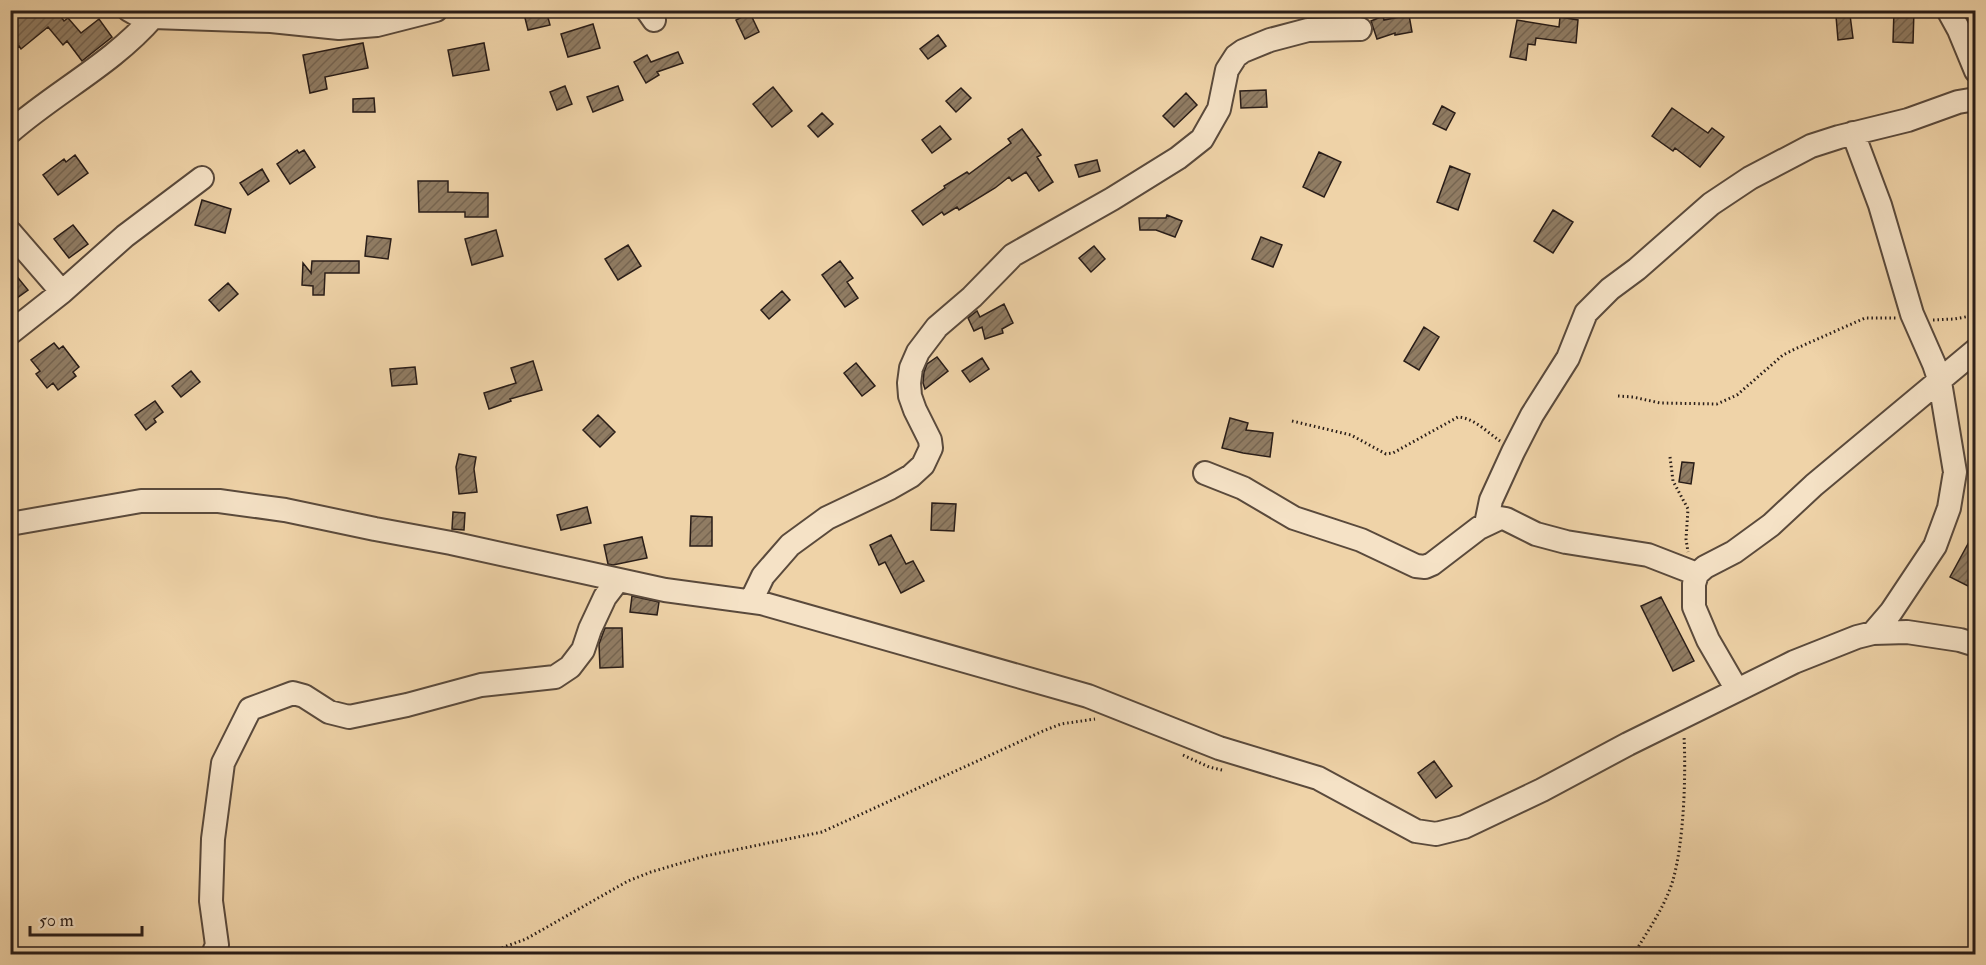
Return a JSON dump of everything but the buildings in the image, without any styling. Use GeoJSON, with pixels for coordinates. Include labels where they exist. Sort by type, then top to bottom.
{"type":"FeatureCollection","features":[{"type":"Feature","properties":{"kind":"street"},"geometry":{"type":"LineString","coordinates":[[129,10],[136,14],[153,17],[272,21],[339,28],[377,25],[436,10]]}},
{"type":"Feature","properties":{"kind":"street"},"geometry":{"type":"LineString","coordinates":[[1948,10],[1976,71]]}},
{"type":"Feature","properties":{"kind":"street"},"geometry":{"type":"LineString","coordinates":[[10,132],[27,117],[110,58],[136,36],[153,17]]}},
{"type":"Feature","properties":{"kind":"street"},"geometry":{"type":"LineString","coordinates":[[751,602],[763,576],[790,545],[827,518],[890,488],[923,465],[931,448],[930,440],[910,396],[911,368],[918,352],[937,327],[972,297],[1013,255],[1112,199],[1178,158],[1202,139],[1220,109],[1227,70],[1236,56],[1243,51],[1270,40],[1308,30],[1360,29]]}},
{"type":"Feature","properties":{"kind":"street"},"geometry":{"type":"LineString","coordinates":[[1486,524],[1491,500],[1532,415],[1568,358],[1586,313],[1610,289],[1637,269],[1711,204],[1734,188],[1811,146],[1908,120],[1958,102],[1976,99]]}},
{"type":"Feature","properties":{"kind":"street"},"geometry":{"type":"LineString","coordinates":[[1853,133],[1880,206],[1915,320],[1940,382],[1954,472],[1949,508],[1935,546],[1891,612],[1873,633]]}},
{"type":"Feature","properties":{"kind":"street"},"geometry":{"type":"LineString","coordinates":[[10,333],[62,292],[125,236],[202,178]]}},
{"type":"Feature","properties":{"kind":"street"},"geometry":{"type":"LineString","coordinates":[[10,232],[62,292]]}},
{"type":"Feature","properties":{"kind":"street"},"geometry":{"type":"LineString","coordinates":[[1737,690],[1700,624],[1694,607],[1696,574],[1734,552],[1771,525],[1814,485],[1976,350]]}},
{"type":"Feature","properties":{"kind":"street"},"geometry":{"type":"LineString","coordinates":[[1205,473],[1243,489],[1294,518],[1361,540],[1416,566],[1425,567],[1432,564],[1486,524],[1495,519],[1506,519],[1536,534],[1566,542],[1648,555],[1696,574]]}},
{"type":"Feature","properties":{"kind":"street"},"geometry":{"type":"LineString","coordinates":[[10,524],[141,501],[219,501],[285,510],[375,530],[451,543],[665,590],[762,603],[1088,696],[1212,745],[1323,780],[1416,831],[1428,834],[1464,827],[1794,662],[1846,640],[1873,633],[1907,632],[1929,634],[1976,645]]}},
{"type":"Feature","properties":{"kind":"street"},"geometry":{"type":"LineString","coordinates":[[213,954],[217,945],[211,902],[213,839],[223,763],[250,709],[292,693],[304,696],[329,712],[349,717],[407,705],[472,687],[555,677],[570,667],[584,651],[590,629],[605,597],[618,580]]}},
{"type":"Feature","properties":{"kind":"path"},"geometry":{"type":"LineString","coordinates":[[1618,396],[1660,403],[1717,404],[1737,395],[1783,355],[1858,321],[1874,317],[1915,320],[1954,319],[1976,315]]}},
{"type":"Feature","properties":{"kind":"path"},"geometry":{"type":"LineString","coordinates":[[1292,421],[1352,435],[1382,453],[1389,454],[1458,417],[1466,418],[1513,452]]}},
{"type":"Feature","properties":{"kind":"path"},"geometry":{"type":"LineString","coordinates":[[1671,457],[1673,481],[1688,509],[1686,548],[1696,574]]}},
{"type":"Feature","properties":{"kind":"path"},"geometry":{"type":"LineString","coordinates":[[1635,954],[1663,903],[1678,859],[1685,750],[1683,717]]}},
{"type":"Feature","properties":{"kind":"path"},"geometry":{"type":"LineString","coordinates":[[485,954],[525,939],[610,891],[651,872],[705,856],[822,832],[1043,731],[1080,721],[1100,720]]}},
{"type":"Feature","properties":{"kind":"path"},"geometry":{"type":"LineString","coordinates":[[1180,754],[1209,767],[1227,770]]}}]}
